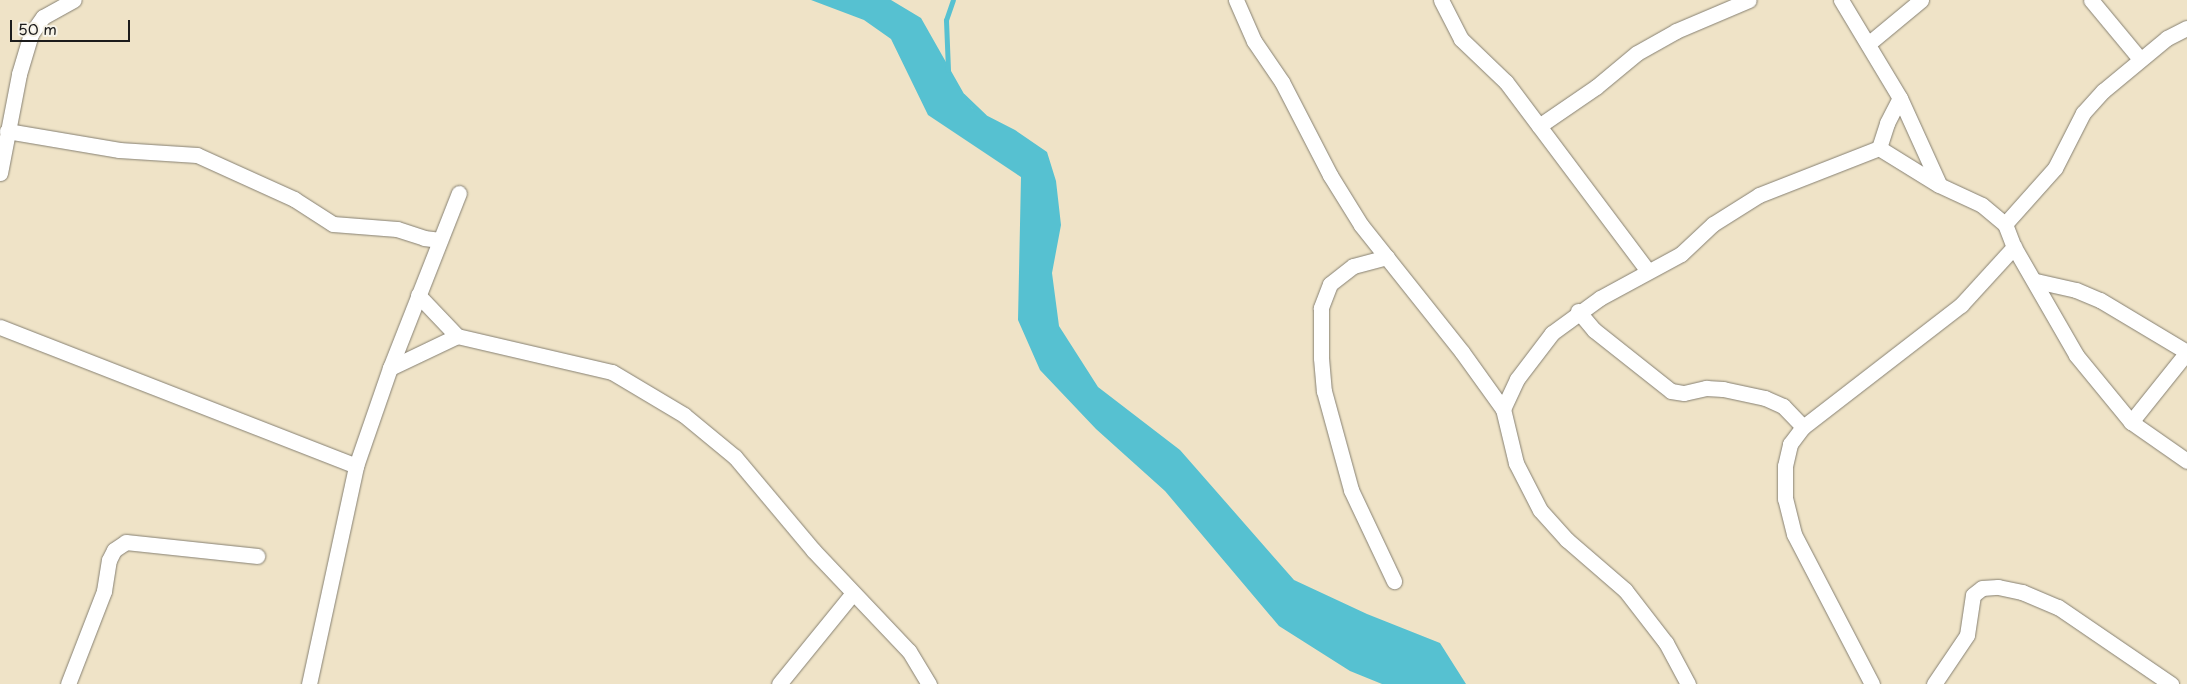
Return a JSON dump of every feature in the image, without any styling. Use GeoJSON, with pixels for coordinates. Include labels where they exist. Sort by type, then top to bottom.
{"type":"FeatureCollection","features":[{"type":"Feature","properties":{"kind":"street"},"geometry":{"type":"LineString","coordinates":[[0,173],[19,74],[36,23],[74,0]]}},
{"type":"Feature","properties":{"kind":"street"},"geometry":{"type":"LineString","coordinates":[[1236,0],[1254,41],[1282,82],[1330,175],[1361,225],[1503,409],[1516,463],[1540,510],[1567,540],[1625,590],[1666,643],[1688,684]]}},
{"type":"Feature","properties":{"kind":"street"},"geometry":{"type":"LineString","coordinates":[[1441,0],[1461,40],[1506,82],[1648,270]]}},
{"type":"Feature","properties":{"kind":"street"},"geometry":{"type":"LineString","coordinates":[[1539,126],[1596,88],[1636,53],[1676,31],[1749,0]]}},
{"type":"Feature","properties":{"kind":"street"},"geometry":{"type":"LineString","coordinates":[[1841,0],[1900,98],[1939,185]]}},
{"type":"Feature","properties":{"kind":"street"},"geometry":{"type":"LineString","coordinates":[[1868,44],[1921,0]]}},
{"type":"Feature","properties":{"kind":"street"},"geometry":{"type":"LineString","coordinates":[[2091,0],[2140,59]]}},
{"type":"Feature","properties":{"kind":"street"},"geometry":{"type":"LineString","coordinates":[[2005,224],[2056,168],[2083,113],[2140,59],[2167,38],[2187,28]]}},
{"type":"Feature","properties":{"kind":"street"},"geometry":{"type":"LineString","coordinates":[[1879,148],[1887,123],[1900,98]]}},
{"type":"Feature","properties":{"kind":"street"},"geometry":{"type":"LineString","coordinates":[[7,131],[119,150],[197,155],[294,199],[333,224],[397,229],[440,240]]}},
{"type":"Feature","properties":{"kind":"street"},"geometry":{"type":"LineString","coordinates":[[1503,409],[1517,379],[1552,333],[1578,311],[1648,270],[1681,254],[1714,224],[1759,195],[1879,148]]}},
{"type":"Feature","properties":{"kind":"street"},"geometry":{"type":"LineString","coordinates":[[1879,148],[1939,185],[1982,205],[2005,224],[2014,248],[2036,281],[2076,355],[2131,422],[2187,461]]}},
{"type":"Feature","properties":{"kind":"street"},"geometry":{"type":"LineString","coordinates":[[309,684],[356,466],[390,368],[459,192]]}},
{"type":"Feature","properties":{"kind":"street"},"geometry":{"type":"LineString","coordinates":[[1872,684],[1794,534],[1785,499],[1785,466],[1790,444],[1803,427],[1961,305],[2014,248]]}},
{"type":"Feature","properties":{"kind":"street"},"geometry":{"type":"LineString","coordinates":[[1387,257],[1354,266],[1330,284],[1321,308],[1320,358],[1324,391],[1350,490],[1394,581]]}},
{"type":"Feature","properties":{"kind":"street"},"geometry":{"type":"LineString","coordinates":[[2036,281],[2076,290],[2100,300],[2187,352],[2131,422]]}},
{"type":"Feature","properties":{"kind":"street"},"geometry":{"type":"LineString","coordinates":[[418,295],[457,336],[612,372],[639,386],[684,415],[735,457],[812,550],[908,651],[929,684]]}},
{"type":"Feature","properties":{"kind":"street"},"geometry":{"type":"LineString","coordinates":[[1578,311],[1594,330],[1671,391],[1684,393],[1706,388],[1723,389],[1765,398],[1783,406],[1803,427]]}},
{"type":"Feature","properties":{"kind":"street"},"geometry":{"type":"LineString","coordinates":[[0,327],[356,466]]}},
{"type":"Feature","properties":{"kind":"street"},"geometry":{"type":"LineString","coordinates":[[390,368],[457,336]]}},
{"type":"Feature","properties":{"kind":"street"},"geometry":{"type":"LineString","coordinates":[[68,684],[104,591],[109,560],[114,550],[126,542],[257,556]]}},
{"type":"Feature","properties":{"kind":"street"},"geometry":{"type":"LineString","coordinates":[[1934,684],[1967,634],[1973,595],[1982,588],[1998,586],[2022,592],[2058,607],[2171,684]]}},
{"type":"Feature","properties":{"kind":"street"},"geometry":{"type":"LineString","coordinates":[[779,684],[853,593]]}},
{"type":"Feature","properties":{"kind":"water"},"geometry":{"type":"Polygon","coordinates":[[[811,0],[891,0],[921,18],[972,108],[1015,130],[1047,152],[1056,181],[1061,225],[1052,273],[1059,326],[1098,387],[1180,450],[1294,580],[1367,614],[1440,643],[1466,684],[1382,684],[1350,671],[1279,626],[1165,491],[1096,429],[1040,370],[1018,320],[1021,177],[928,115],[891,39],[864,20],[811,0]]]}},
{"type":"Feature","properties":{"kind":"waterway"},"geometry":{"type":"LineString","coordinates":[[948,70],[946,20],[953,0]]}},
{"type":"Feature","properties":{"kind":"waterway"},"geometry":{"type":"LineString","coordinates":[[963,96],[984,116]]}}]}
